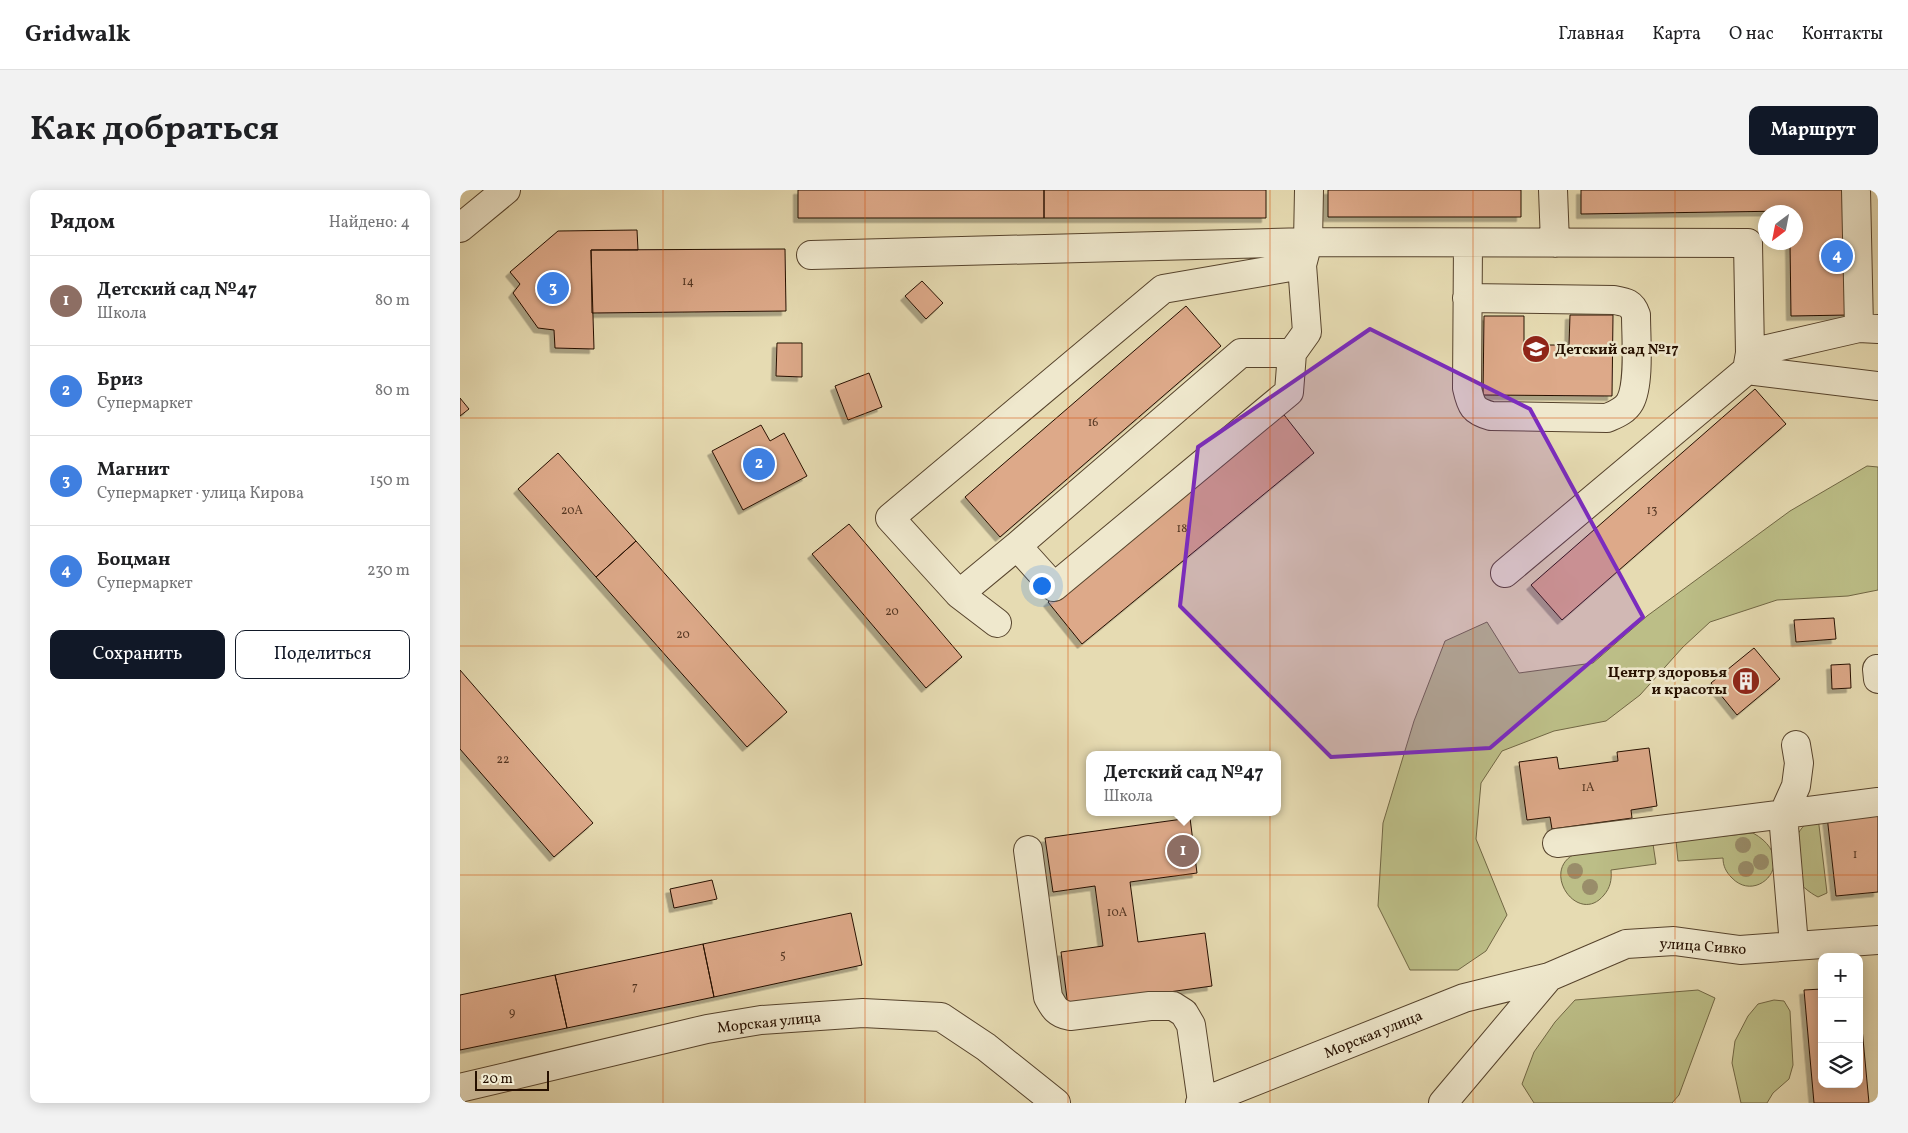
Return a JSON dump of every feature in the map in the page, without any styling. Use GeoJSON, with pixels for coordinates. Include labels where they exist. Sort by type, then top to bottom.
{"type":"FeatureCollection","features":[{"type":"Feature","properties":{"kind":"street"},"geometry":{"type":"LineString","coordinates":[[460,228],[506,190]]}},
{"type":"Feature","properties":{"kind":"street"},"geometry":{"type":"LineString","coordinates":[[1017,546],[1054,587],[1289,392],[1292,353],[1308,332],[1305,253],[1309,190]]}},
{"type":"Feature","properties":{"kind":"street"},"geometry":{"type":"LineString","coordinates":[[1553,190],[1556,243]]}},
{"type":"Feature","properties":{"kind":"street"},"geometry":{"type":"LineString","coordinates":[[1505,573],[1748,362],[1869,329],[1856,190]]}},
{"type":"Feature","properties":{"kind":"street"},"geometry":{"type":"LineString","coordinates":[[811,254],[1305,253],[1468,243],[1748,242],[1748,362]]}},
{"type":"Feature","properties":{"kind":"street"},"geometry":{"type":"LineString","coordinates":[[1468,243],[1466,388],[1470,404],[1479,413],[1490,416],[1607,418],[1621,412],[1629,404],[1635,389],[1636,316],[1634,308],[1627,302],[1614,300],[1468,298]]}},
{"type":"Feature","properties":{"kind":"street"},"geometry":{"type":"LineString","coordinates":[[997,623],[959,594],[890,518],[1163,289],[1305,253]]}},
{"type":"Feature","properties":{"kind":"street"},"geometry":{"type":"LineString","coordinates":[[959,594],[1241,353],[1292,353]]}},
{"type":"Feature","properties":{"kind":"street"},"geometry":{"type":"LineString","coordinates":[[1748,362],[1878,386]]}},
{"type":"Feature","properties":{"kind":"street"},"geometry":{"type":"LineString","coordinates":[[1794,945],[1783,815],[1796,786],[1799,763],[1796,745]]}},
{"type":"Feature","properties":{"kind":"street"},"geometry":{"type":"LineString","coordinates":[[1558,843],[1878,802]]}},
{"type":"Feature","properties":{"kind":"street"},"geometry":{"type":"LineString","coordinates":[[1028,850],[1048,997],[1054,1009],[1062,1015],[1070,1016],[1150,1006],[1173,1006],[1184,1013],[1191,1025],[1201,1103]]}},
{"type":"Feature","properties":{"kind":"street","name":"улица Сивко"},"geometry":{"type":"LineString","coordinates":[[1443,1103],[1550,977],[1626,944],[1674,941],[1740,950],[1878,940]]}},
{"type":"Feature","properties":{"kind":"street","name":"Морская улица"},"geometry":{"type":"LineString","coordinates":[[1201,1103],[1464,998],[1550,977]]}},
{"type":"Feature","properties":{"kind":"street","name":"Морская улица"},"geometry":{"type":"LineString","coordinates":[[460,1088],[708,1029],[762,1020],[863,1013],[941,1017],[986,1047],[1056,1103]]}},
{"type":"Feature","properties":{"kind":"highlighted area"},"geometry":{"type":"Polygon","coordinates":[[[1370,329],[1530,409],[1643,617],[1490,748],[1331,757],[1180,606],[1198,447],[1370,329]]]}},
{"type":"Feature","properties":{"kind":"green space"},"geometry":{"type":"Polygon","coordinates":[[[1867,466],[1878,467],[1878,590],[1848,596],[1777,600],[1710,622],[1683,647],[1640,695],[1606,721],[1554,731],[1502,751],[1481,783],[1476,839],[1507,915],[1486,951],[1458,970],[1410,970],[1378,906],[1383,823],[1414,721],[1445,641],[1487,622],[1519,673],[1593,663],[1647,616],[1790,511],[1867,466]]]}},
{"type":"Feature","properties":{"kind":"green space"},"geometry":{"type":"Polygon","coordinates":[[[1818,817],[1827,893],[1818,897],[1799,882],[1793,868],[1793,854],[1795,840],[1802,828],[1818,817]]]}},
{"type":"Feature","properties":{"kind":"green space"},"geometry":{"type":"Polygon","coordinates":[[[1753,833],[1767,844],[1773,855],[1774,866],[1770,875],[1762,882],[1753,886],[1742,885],[1732,878],[1724,866],[1723,858],[1678,861],[1676,841],[1753,833]]]}},
{"type":"Feature","properties":{"kind":"green space"},"geometry":{"type":"Polygon","coordinates":[[[1653,844],[1656,864],[1611,870],[1608,890],[1594,903],[1583,904],[1574,900],[1566,892],[1562,882],[1561,871],[1566,861],[1577,853],[1653,844]]]}},
{"type":"Feature","properties":{"kind":"green space"},"geometry":{"type":"Polygon","coordinates":[[[1698,990],[1715,998],[1679,1095],[1672,1103],[1534,1103],[1522,1084],[1534,1052],[1555,1022],[1575,1000],[1698,990]]]}},
{"type":"Feature","properties":{"kind":"green space"},"geometry":{"type":"Polygon","coordinates":[[[1774,1000],[1784,1001],[1790,1011],[1793,1065],[1789,1079],[1773,1093],[1767,1103],[1741,1103],[1732,1063],[1735,1041],[1748,1016],[1758,1004],[1774,1000]]]}},
{"type":"Feature","properties":{"kind":"building"},"geometry":{"type":"Polygon","coordinates":[[[798,190],[1044,190],[1044,218],[798,218],[798,190]]]}},
{"type":"Feature","properties":{"kind":"building"},"geometry":{"type":"Polygon","coordinates":[[[1044,190],[1266,190],[1266,218],[1044,218],[1044,190]]]}},
{"type":"Feature","properties":{"kind":"building"},"geometry":{"type":"Polygon","coordinates":[[[1328,190],[1521,190],[1521,217],[1328,217],[1328,190]]]}},
{"type":"Feature","properties":{"kind":"building"},"geometry":{"type":"Polygon","coordinates":[[[1581,190],[1847,190],[1849,315],[1791,316],[1790,250],[1803,250],[1803,205],[1758,205],[1758,211],[1581,214],[1581,190]]]}},
{"type":"Feature","properties":{"kind":"building"},"geometry":{"type":"Polygon","coordinates":[[[637,230],[638,250],[591,250],[594,349],[555,348],[554,330],[538,328],[513,293],[520,284],[510,272],[558,231],[637,230]]]}},
{"type":"Feature","properties":{"kind":"building"},"geometry":{"type":"Polygon","coordinates":[[[785,249],[786,311],[592,313],[591,250],[785,249]]]}},
{"type":"Feature","properties":{"kind":"building"},"geometry":{"type":"Polygon","coordinates":[[[922,281],[943,303],[926,319],[905,296],[922,281]]]}},
{"type":"Feature","properties":{"kind":"building"},"geometry":{"type":"Polygon","coordinates":[[[1186,306],[1221,346],[1000,537],[965,497],[1186,306]]]}},
{"type":"Feature","properties":{"kind":"building"},"geometry":{"type":"Polygon","coordinates":[[[1570,315],[1613,315],[1612,396],[1483,395],[1484,316],[1524,316],[1524,345],[1569,345],[1570,315]]]}},
{"type":"Feature","properties":{"kind":"building"},"geometry":{"type":"Polygon","coordinates":[[[777,343],[802,343],[802,377],[776,376],[777,343]]]}},
{"type":"Feature","properties":{"kind":"building"},"geometry":{"type":"Polygon","coordinates":[[[869,373],[882,407],[848,420],[835,386],[869,373]]]}},
{"type":"Feature","properties":{"kind":"building"},"geometry":{"type":"Polygon","coordinates":[[[1755,389],[1786,424],[1562,620],[1531,585],[1755,389]]]}},
{"type":"Feature","properties":{"kind":"building"},"geometry":{"type":"Polygon","coordinates":[[[460,398],[469,409],[460,416],[460,398]]]}},
{"type":"Feature","properties":{"kind":"building"},"geometry":{"type":"Polygon","coordinates":[[[1281,411],[1314,453],[1082,644],[1048,602],[1281,411]]]}},
{"type":"Feature","properties":{"kind":"building"},"geometry":{"type":"Polygon","coordinates":[[[761,425],[770,441],[784,433],[807,476],[743,510],[712,451],[761,425]]]}},
{"type":"Feature","properties":{"kind":"building"},"geometry":{"type":"Polygon","coordinates":[[[558,453],[636,541],[596,577],[518,489],[558,453]]]}},
{"type":"Feature","properties":{"kind":"building"},"geometry":{"type":"Polygon","coordinates":[[[849,524],[962,657],[926,688],[812,554],[849,524]]]}},
{"type":"Feature","properties":{"kind":"building"},"geometry":{"type":"Polygon","coordinates":[[[636,541],[787,712],[747,747],[596,577],[636,541]]]}},
{"type":"Feature","properties":{"kind":"building"},"geometry":{"type":"Polygon","coordinates":[[[1834,618],[1836,639],[1796,642],[1794,620],[1834,618]]]}},
{"type":"Feature","properties":{"kind":"building","name":"Центр здоровья и красоты"},"geometry":{"type":"Polygon","coordinates":[[[1754,648],[1780,679],[1737,715],[1711,683],[1754,648]]]}},
{"type":"Feature","properties":{"kind":"building"},"geometry":{"type":"Polygon","coordinates":[[[1850,664],[1851,688],[1832,689],[1831,665],[1850,664]]]}},
{"type":"Feature","properties":{"kind":"building"},"geometry":{"type":"Polygon","coordinates":[[[460,670],[593,823],[554,857],[460,749],[460,670]]]}},
{"type":"Feature","properties":{"kind":"building"},"geometry":{"type":"Polygon","coordinates":[[[1649,748],[1657,806],[1631,810],[1632,818],[1552,829],[1550,817],[1527,820],[1519,762],[1557,757],[1559,769],[1618,761],[1617,752],[1649,748]]]}},
{"type":"Feature","properties":{"kind":"building"},"geometry":{"type":"Polygon","coordinates":[[[1878,810],[1878,892],[1836,896],[1827,816],[1878,810]]]}},
{"type":"Feature","properties":{"kind":"building"},"geometry":{"type":"Polygon","coordinates":[[[1190,818],[1197,873],[1130,882],[1138,942],[1205,933],[1212,986],[1068,1006],[1061,952],[1103,946],[1095,886],[1053,892],[1045,838],[1190,818]]]}},
{"type":"Feature","properties":{"kind":"building"},"geometry":{"type":"Polygon","coordinates":[[[712,880],[717,899],[674,908],[670,889],[712,880]]]}},
{"type":"Feature","properties":{"kind":"building"},"geometry":{"type":"Polygon","coordinates":[[[851,913],[862,965],[714,997],[703,944],[851,913]]]}},
{"type":"Feature","properties":{"kind":"building"},"geometry":{"type":"Polygon","coordinates":[[[703,944],[714,997],[567,1028],[555,975],[703,944]]]}},
{"type":"Feature","properties":{"kind":"building"},"geometry":{"type":"Polygon","coordinates":[[[555,975],[567,1028],[460,1050],[460,995],[555,975]]]}},
{"type":"Feature","properties":{"kind":"building"},"geometry":{"type":"Polygon","coordinates":[[[1818,989],[1818,1088],[1863,1088],[1863,1039],[1869,1103],[1814,1103],[1804,990],[1818,989]]]}},
{"type":"Feature","properties":{"kind":"place","name":"Боцман"},"geometry":{"type":"Point","coordinates":[1837,256]}},
{"type":"Feature","properties":{"kind":"place","name":"Магнит"},"geometry":{"type":"Point","coordinates":[553,288]}},
{"type":"Feature","properties":{"kind":"place","name":"Детский сад №17"},"geometry":{"type":"Point","coordinates":[1536,349]}},
{"type":"Feature","properties":{"kind":"place","name":"Бриз"},"geometry":{"type":"Point","coordinates":[759,464]}},
{"type":"Feature","properties":{"kind":"place","name":"Центр здоровья и красоты"},"geometry":{"type":"Point","coordinates":[1746,681]}},
{"type":"Feature","properties":{"kind":"place","name":"Детский сад №47"},"geometry":{"type":"Point","coordinates":[1183,851]}}]}
